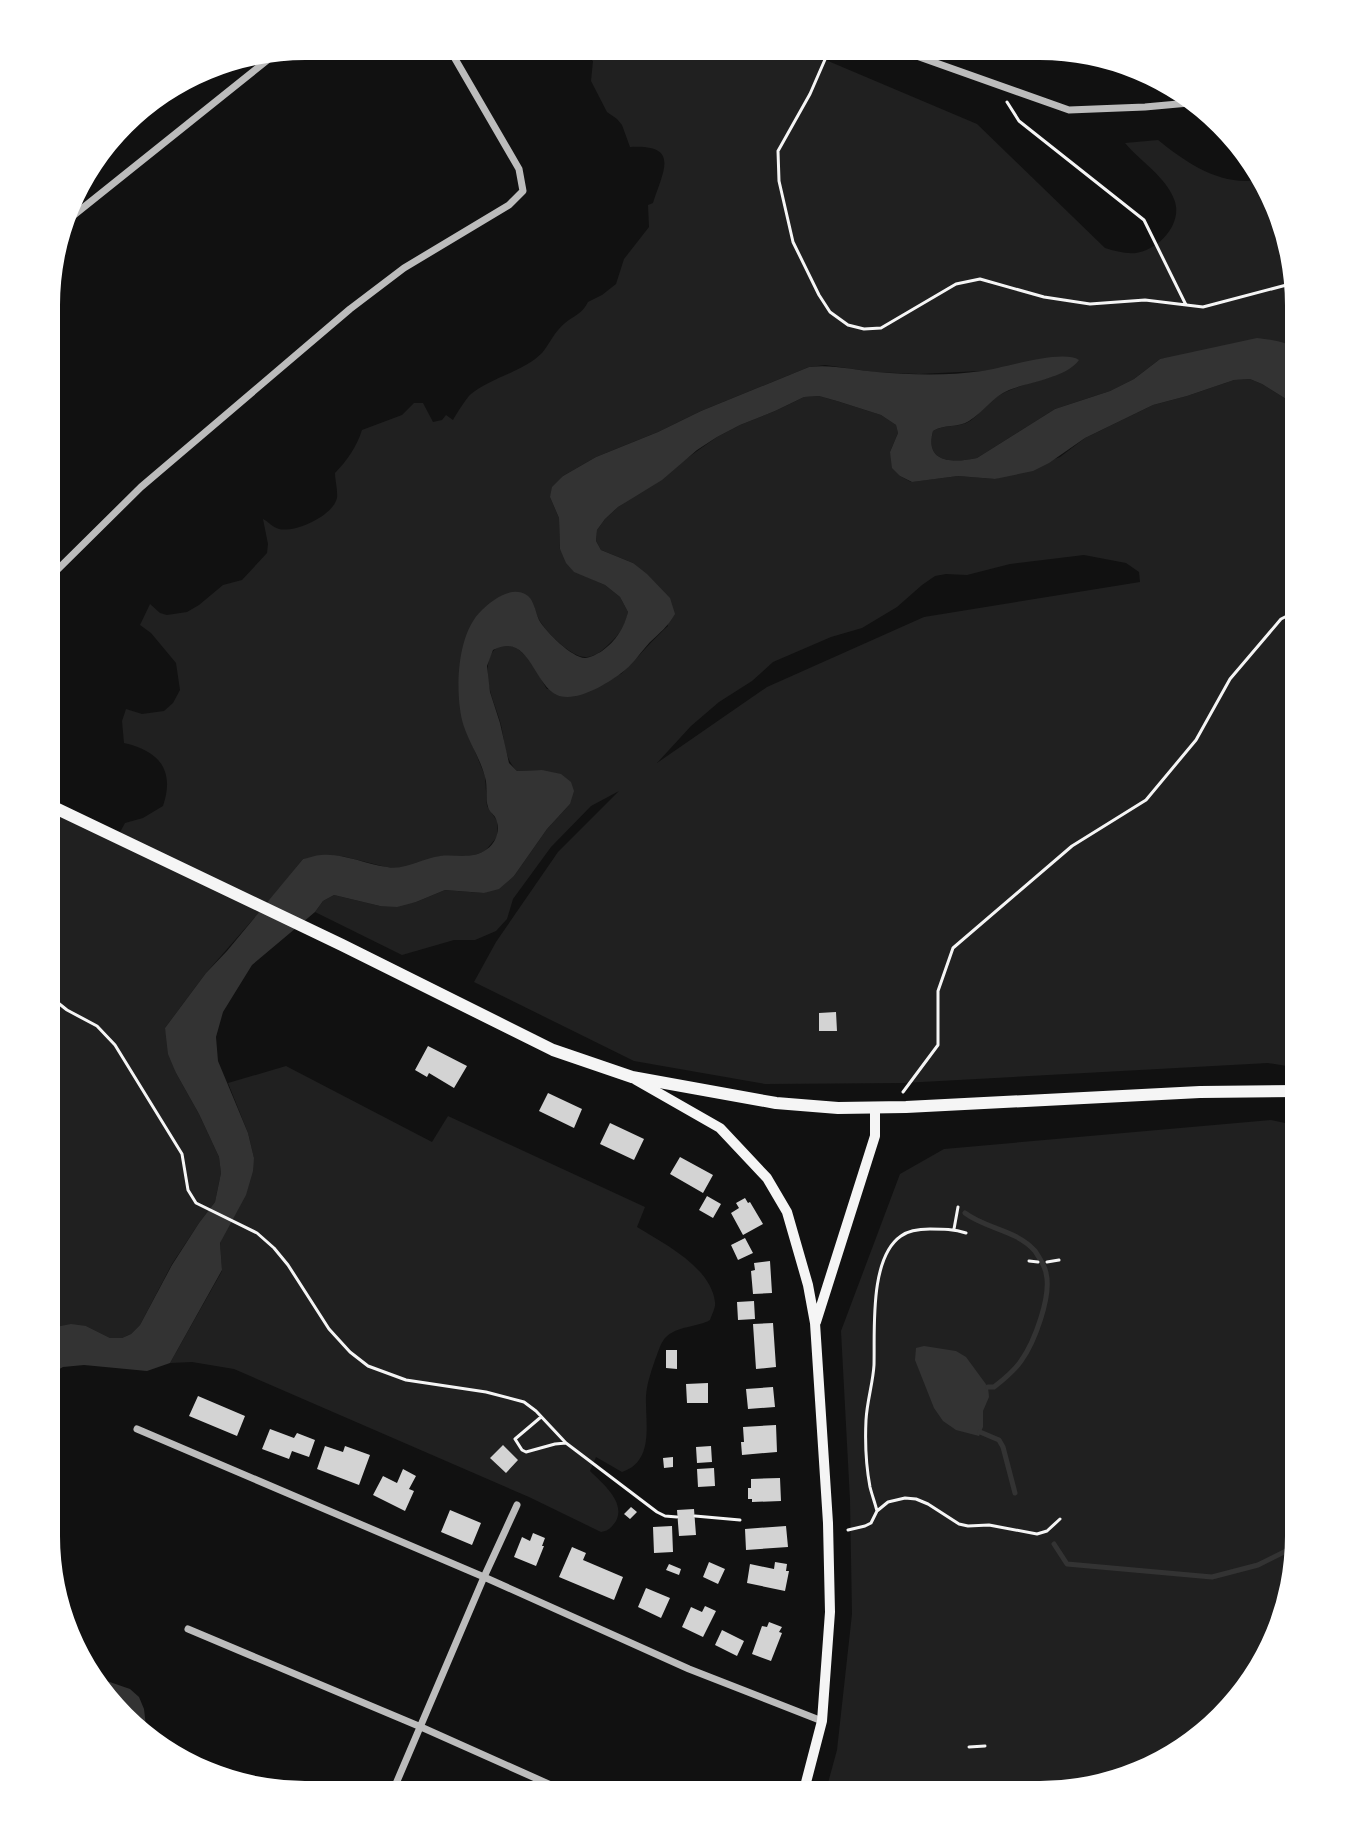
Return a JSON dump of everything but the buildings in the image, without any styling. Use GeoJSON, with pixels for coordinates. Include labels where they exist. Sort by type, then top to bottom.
{"type":"FeatureCollection","features":[{"type":"Feature","properties":{"kind":"main road"},"geometry":{"type":"LineString","coordinates":[[60,810],[553,1050],[632,1077],[803,1107],[875,1108],[1284,1090]]}},
{"type":"Feature","properties":{"kind":"main road"},"geometry":{"type":"LineString","coordinates":[[632,1077],[720,1128],[767,1178],[787,1212],[808,1285],[815,1323],[828,1523],[829,1597],[822,1721],[806,1781]]}},
{"type":"Feature","properties":{"kind":"main road"},"geometry":{"type":"LineString","coordinates":[[815,1323],[875,1136],[875,1108]]}},
{"type":"Feature","properties":{"kind":"street"},"geometry":{"type":"LineString","coordinates":[[60,567],[141,487],[350,309],[404,268],[509,205],[523,191],[519,169],[456,60]]}},
{"type":"Feature","properties":{"kind":"street"},"geometry":{"type":"LineString","coordinates":[[928,60],[1069,110],[1179,104]]}},
{"type":"Feature","properties":{"kind":"street"},"geometry":{"type":"LineString","coordinates":[[79,211],[262,64]]}},
{"type":"Feature","properties":{"kind":"street"},"geometry":{"type":"LineString","coordinates":[[137,1429],[484,1577],[689,1669],[822,1721]]}},
{"type":"Feature","properties":{"kind":"street"},"geometry":{"type":"LineString","coordinates":[[397,1781],[517,1505]]}},
{"type":"Feature","properties":{"kind":"street"},"geometry":{"type":"LineString","coordinates":[[188,1629],[542,1781]]}},
{"type":"Feature","properties":{"kind":"path"},"geometry":{"type":"LineString","coordinates":[[825,60],[778,151],[779,181],[793,242],[830,312],[848,325],[864,329],[881,328],[956,284],[980,279],[1044,297],[1090,304],[1145,300],[1203,307],[1284,286]]}},
{"type":"Feature","properties":{"kind":"path"},"geometry":{"type":"LineString","coordinates":[[995,84],[1019,121],[1144,220],[1186,305]]}},
{"type":"Feature","properties":{"kind":"path"},"geometry":{"type":"LineString","coordinates":[[892,1107],[938,1045],[938,991],[953,948],[1072,846],[1146,800],[1196,740],[1230,679],[1285,617]]}},
{"type":"Feature","properties":{"kind":"path"},"geometry":{"type":"LineString","coordinates":[[60,1004],[97,1026],[115,1045],[182,1154],[188,1190],[196,1203],[257,1233],[274,1248],[329,1329],[350,1352],[368,1366],[406,1380],[486,1392],[524,1402],[566,1443],[657,1512],[677,1517]]}},
{"type":"Feature","properties":{"kind":"path"},"geometry":{"type":"LineString","coordinates":[[954,1229],[958,1207]]}},
{"type":"Feature","properties":{"kind":"path"},"geometry":{"type":"LineString","coordinates":[[877,1511],[870,1488],[866,1429],[874,1366],[873,1325],[884,1260],[899,1237],[913,1231],[954,1229],[966,1233]]}},
{"type":"Feature","properties":{"kind":"path"},"geometry":{"type":"LineString","coordinates":[[1047,1262],[1059,1260]]}},
{"type":"Feature","properties":{"kind":"path"},"geometry":{"type":"LineString","coordinates":[[1029,1261],[1038,1262]]}},
{"type":"Feature","properties":{"kind":"path"},"geometry":{"type":"LineString","coordinates":[[541,1417],[515,1439],[522,1450],[526,1452],[566,1443]]}},
{"type":"Feature","properties":{"kind":"path"},"geometry":{"type":"LineString","coordinates":[[848,1530],[871,1523],[877,1511],[888,1502],[905,1498],[928,1504],[959,1524],[968,1526],[989,1525],[1037,1534],[1047,1531],[1060,1519]]}},
{"type":"Feature","properties":{"kind":"path"},"geometry":{"type":"LineString","coordinates":[[695,1516],[740,1520]]}},
{"type":"Feature","properties":{"kind":"path"},"geometry":{"type":"LineString","coordinates":[[969,1747],[985,1746]]}},
{"type":"Feature","properties":{"kind":"shaded area"},"geometry":{"type":"Polygon","coordinates":[[[826,60],[977,124],[1105,248],[1120,252],[1136,253],[1153,247],[1167,234],[1176,217],[1174,199],[1165,183],[1125,143],[1158,140],[1207,172],[1234,180],[1251,181],[1277,242],[1283,273],[1285,349],[1160,359],[1134,379],[1110,391],[1055,409],[977,458],[959,461],[937,455],[931,442],[933,431],[966,423],[1000,395],[1054,376],[980,371],[919,374],[825,365],[809,367],[596,457],[563,476],[550,497],[559,518],[560,549],[574,571],[605,585],[620,597],[628,612],[624,626],[596,654],[582,657],[550,634],[539,619],[532,601],[514,592],[463,722],[485,776],[487,806],[497,821],[497,837],[485,851],[473,856],[440,856],[405,868],[386,867],[342,856],[303,859],[206,973],[165,1028],[176,1073],[219,1157],[221,1173],[215,1202],[172,1264],[140,1325],[131,1334],[110,1338],[86,1326],[60,1328],[60,806],[119,834],[125,823],[143,818],[163,806],[167,783],[162,764],[147,751],[124,743],[122,721],[126,709],[142,714],[164,711],[180,690],[176,663],[151,633],[140,625],[150,604],[167,615],[187,612],[223,585],[242,580],[267,553],[263,519],[274,527],[286,530],[312,522],[334,505],[337,498],[335,473],[351,453],[362,430],[402,415],[414,403],[423,403],[433,422],[442,420],[446,415],[453,420],[471,394],[534,360],[561,326],[581,312],[588,302],[616,284],[624,259],[649,227],[648,205],[653,203],[664,162],[657,150],[630,147],[622,125],[607,112],[591,81],[593,61],[826,60]]]}},
{"type":"Feature","properties":{"kind":"shaded area"},"geometry":{"type":"Polygon","coordinates":[[[1257,338],[1285,343],[1285,398],[1250,379],[1234,380],[1153,405],[1085,438],[1033,471],[995,479],[958,476],[912,482],[892,468],[890,452],[898,433],[896,425],[881,415],[837,401],[819,396],[804,397],[717,437],[662,480],[618,507],[597,530],[596,541],[601,550],[633,563],[670,598],[675,614],[667,626],[624,671],[598,688],[572,697],[557,695],[549,689],[530,661],[515,647],[493,650],[487,666],[490,692],[509,763],[517,771],[542,770],[561,774],[571,782],[574,791],[570,804],[547,829],[514,876],[499,889],[484,893],[445,890],[397,907],[334,895],[323,901],[315,912],[252,965],[223,1012],[216,1037],[218,1061],[248,1133],[254,1158],[246,1195],[220,1243],[222,1270],[170,1363],[147,1371],[84,1365],[60,1369],[60,1326],[86,1326],[110,1338],[131,1334],[140,1325],[172,1265],[215,1202],[221,1173],[219,1157],[168,1054],[165,1028],[206,973],[303,859],[329,855],[401,867],[440,856],[476,854],[487,849],[496,839],[498,826],[488,807],[485,777],[464,727],[460,707],[460,662],[467,633],[474,620],[482,610],[507,593],[525,594],[534,605],[539,620],[553,637],[573,654],[585,658],[607,647],[622,629],[628,612],[620,597],[605,585],[574,572],[560,549],[559,518],[550,497],[552,487],[563,476],[596,457],[809,367],[943,374],[982,371],[1047,358],[1071,357],[1079,360],[1056,375],[1003,393],[965,423],[933,431],[933,450],[943,459],[959,461],[977,458],[1055,409],[1110,391],[1134,379],[1160,359],[1257,338]]]}},
{"type":"Feature","properties":{"kind":"shaded area"},"geometry":{"type":"Polygon","coordinates":[[[1250,379],[1285,398],[1284,1066],[1268,1063],[903,1083],[765,1084],[634,1061],[474,982],[496,942],[558,852],[619,791],[591,806],[551,847],[513,899],[507,919],[496,931],[475,940],[454,940],[402,955],[315,912],[323,901],[334,895],[380,906],[416,902],[445,890],[484,893],[514,876],[547,829],[570,804],[542,770],[517,771],[510,761],[489,688],[487,673],[490,656],[501,646],[516,648],[528,659],[547,689],[621,674],[668,626],[633,563],[601,550],[596,541],[597,530],[618,507],[717,437],[804,397],[819,396],[881,415],[896,425],[898,433],[890,452],[900,476],[911,482],[958,476],[995,479],[1060,457],[1085,438],[1153,405],[1234,380],[1250,379]],[[1084,555],[1010,564],[967,575],[935,576],[897,607],[862,628],[831,637],[773,662],[691,726],[657,763],[767,687],[924,617],[1140,582],[1139,572],[1126,563],[1084,555]]]}},
{"type":"Feature","properties":{"kind":"shaded area"},"geometry":{"type":"Polygon","coordinates":[[[286,1066],[432,1142],[448,1116],[645,1207],[637,1227],[684,1257],[705,1278],[712,1289],[714,1311],[710,1320],[676,1331],[662,1343],[647,1387],[646,1440],[640,1459],[622,1472],[596,1457],[590,1471],[611,1493],[618,1507],[616,1521],[609,1529],[601,1532],[529,1497],[234,1369],[192,1362],[170,1363],[222,1271],[220,1243],[254,1158],[248,1133],[228,1083],[286,1066]]]}},
{"type":"Feature","properties":{"kind":"shaded area"},"geometry":{"type":"Polygon","coordinates":[[[1271,1120],[1284,1123],[1284,1552],[1272,1615],[1244,1672],[1202,1720],[1148,1756],[1103,1773],[1040,1781],[829,1781],[837,1750],[852,1614],[850,1500],[841,1331],[900,1174],[944,1149],[1271,1120]]]}},
{"type":"Feature","properties":{"kind":"shaded area"},"geometry":{"type":"Polygon","coordinates":[[[924,1346],[956,1351],[966,1357],[988,1387],[989,1397],[979,1436],[956,1430],[943,1421],[934,1408],[915,1360],[916,1348],[924,1346]]]}},
{"type":"Feature","properties":{"kind":"shaded area"},"geometry":{"type":"Polygon","coordinates":[[[108,1681],[130,1689],[139,1697],[145,1721],[108,1681]]]}},
{"type":"Feature","properties":{"kind":"waterway"},"geometry":{"type":"LineString","coordinates":[[965,1213],[1028,1244],[1046,1273],[1044,1306],[1031,1343],[1012,1372],[994,1387],[988,1387]]}},
{"type":"Feature","properties":{"kind":"waterway"},"geometry":{"type":"LineString","coordinates":[[980,1432],[999,1440],[1015,1493]]}},
{"type":"Feature","properties":{"kind":"waterway"},"geometry":{"type":"LineString","coordinates":[[1054,1544],[1067,1564],[1212,1577],[1258,1565],[1284,1552]]}}]}
